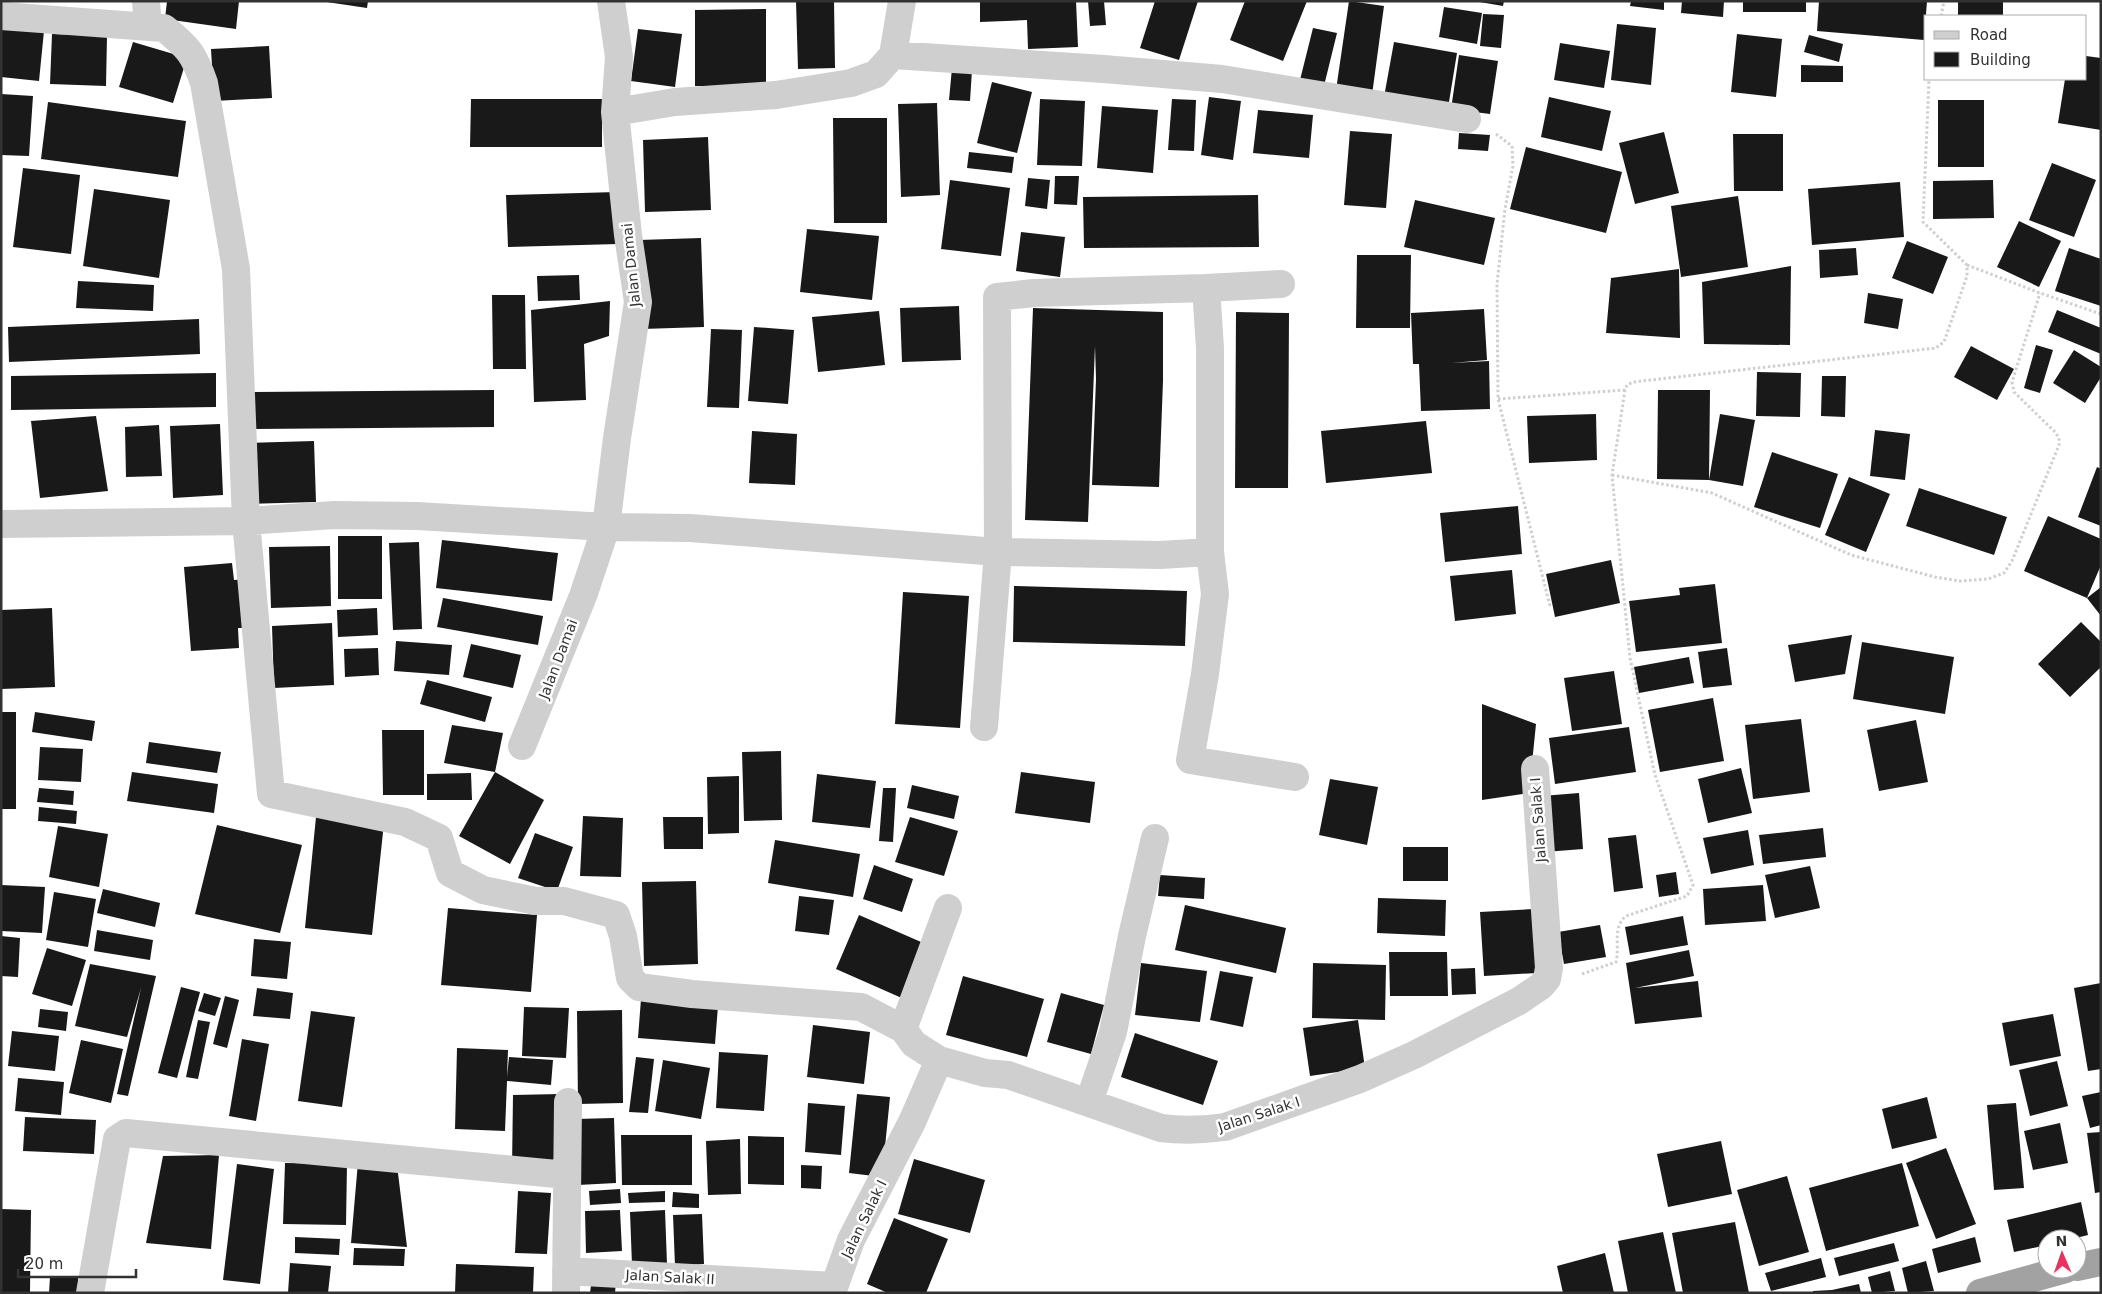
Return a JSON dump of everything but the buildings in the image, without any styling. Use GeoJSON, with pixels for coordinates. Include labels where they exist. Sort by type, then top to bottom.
{"type":"FeatureCollection","features":[{"type":"Feature","properties":{"kind":"highway"},"geometry":{"type":"LineString","coordinates":[[2087,1265],[2101,1262]]}},
{"type":"Feature","properties":{"kind":"highway"},"geometry":{"type":"LineString","coordinates":[[1980,1293],[2037,1277]]}},
{"type":"Feature","properties":{"kind":"street","name":"Jalan Damai"},"geometry":{"type":"LineString","coordinates":[[522,746],[542,702],[584,596],[606,527],[617,438],[638,302],[628,235],[615,112],[619,57],[611,1]]}},
{"type":"Feature","properties":{"kind":"street"},"geometry":{"type":"LineString","coordinates":[[615,112],[675,102],[776,95],[851,83],[876,74],[893,56],[902,1]]}},
{"type":"Feature","properties":{"kind":"street"},"geometry":{"type":"LineString","coordinates":[[1,16],[147,14],[179,40],[195,58],[204,83],[236,269],[246,521],[271,794],[405,822],[439,838],[450,873],[483,890],[536,901],[564,901],[616,915],[623,936],[630,978],[639,987],[692,994],[861,1007],[903,1029],[914,1044],[939,1060]]}},
{"type":"Feature","properties":{"kind":"street"},"geometry":{"type":"LineString","coordinates":[[893,56],[1104,69],[1222,79],[1467,119]]}},
{"type":"Feature","properties":{"kind":"street"},"geometry":{"type":"LineString","coordinates":[[984,727],[998,552],[997,297],[1034,293],[1281,284]]}},
{"type":"Feature","properties":{"kind":"street"},"geometry":{"type":"LineString","coordinates":[[1206,288],[1210,348],[1210,552],[1215,594],[1205,674],[1190,760],[1295,777]]}},
{"type":"Feature","properties":{"kind":"street"},"geometry":{"type":"LineString","coordinates":[[1,524],[246,521],[334,515],[417,516],[606,527],[690,528],[998,552],[1160,555],[1210,552]]}},
{"type":"Feature","properties":{"kind":"street","name":"Jalan Salak I"},"geometry":{"type":"LineString","coordinates":[[833,1290],[851,1240],[912,1122],[939,1060],[985,1073],[1008,1075],[1161,1128],[1184,1131],[1225,1127],[1360,1080],[1460,1032],[1520,1000],[1541,986],[1547,980],[1549,968],[1535,770]]}},
{"type":"Feature","properties":{"kind":"street"},"geometry":{"type":"LineString","coordinates":[[1089,1102],[1113,1032],[1154,838]]}},
{"type":"Feature","properties":{"kind":"street"},"geometry":{"type":"LineString","coordinates":[[903,1029],[948,908]]}},
{"type":"Feature","properties":{"kind":"street"},"geometry":{"type":"LineString","coordinates":[[566,1282],[568,1102]]}},
{"type":"Feature","properties":{"kind":"street"},"geometry":{"type":"LineString","coordinates":[[90,1293],[117,1139],[126,1133],[567,1175]]}},
{"type":"Feature","properties":{"kind":"street","name":"Jalan Salak II"},"geometry":{"type":"LineString","coordinates":[[566,1282],[833,1290]]}},
{"type":"Feature","properties":{"kind":"path"},"geometry":{"type":"LineString","coordinates":[[1941,15],[1944,1]]}},
{"type":"Feature","properties":{"kind":"path"},"geometry":{"type":"LineString","coordinates":[[1929,80],[1923,222],[1967,265],[2101,314]]}},
{"type":"Feature","properties":{"kind":"path"},"geometry":{"type":"LineString","coordinates":[[1467,119],[1500,136],[1512,146],[1513,166],[1497,284],[1498,399],[1550,606]]}},
{"type":"Feature","properties":{"kind":"path"},"geometry":{"type":"LineString","coordinates":[[1541,986],[1612,965],[1617,959],[1618,926],[1621,920],[1626,916],[1687,896],[1693,885],[1654,775],[1630,658],[1612,474],[1627,385],[1633,382],[1936,348],[1944,342],[1967,276],[1967,265]]}},
{"type":"Feature","properties":{"kind":"path"},"geometry":{"type":"LineString","coordinates":[[1612,474],[1712,493],[1852,555],[1935,577],[1960,581],[1988,579],[2004,573],[2012,561],[2059,445],[2059,438],[2055,432],[2014,392],[2012,387],[2040,293]]}},
{"type":"Feature","properties":{"kind":"path"},"geometry":{"type":"LineString","coordinates":[[1498,399],[1625,390]]}}]}
